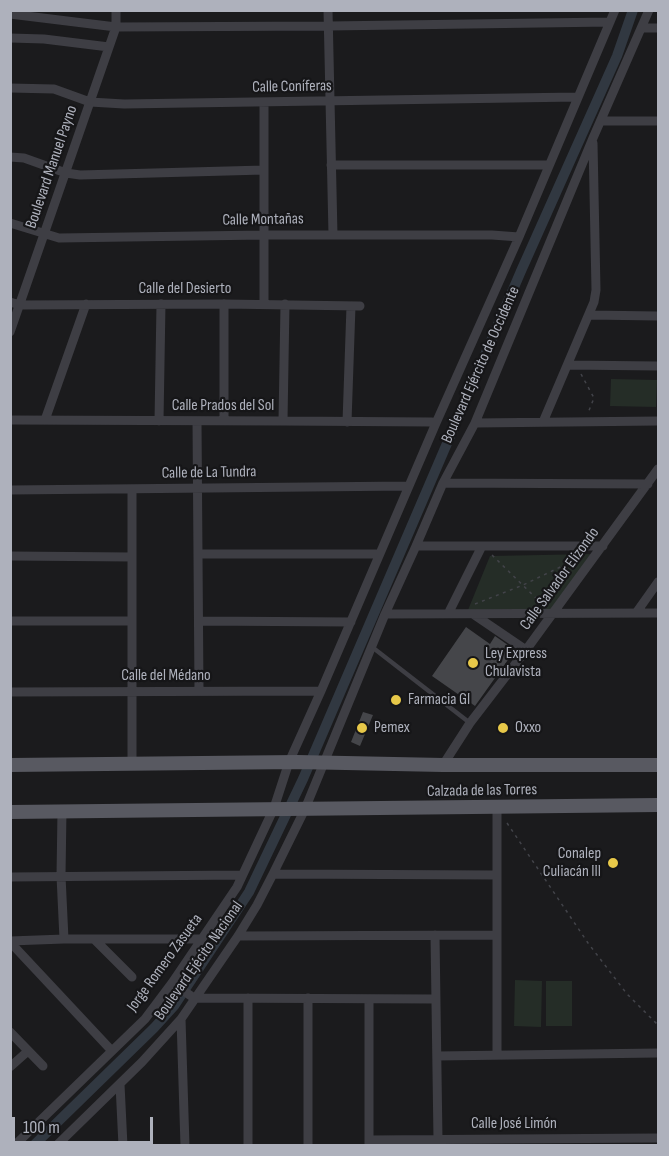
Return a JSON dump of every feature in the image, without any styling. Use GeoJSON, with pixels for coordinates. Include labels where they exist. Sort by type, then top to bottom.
{"type":"FeatureCollection","features":[{"type":"Feature","properties":{"kind":"main road","name":"Calzada de las Torres"},"geometry":{"type":"LineString","coordinates":[[293,762],[658,765]]}},
{"type":"Feature","properties":{"kind":"main road"},"geometry":{"type":"LineString","coordinates":[[10,765],[293,762]]}},
{"type":"Feature","properties":{"kind":"main road","name":"Calzada de las Torres"},"geometry":{"type":"LineString","coordinates":[[10,812],[658,805]]}},
{"type":"Feature","properties":{"kind":"street","name":"Boulevard Manuel Payno"},"geometry":{"type":"LineString","coordinates":[[10,332],[15,303],[44,234],[116,27],[116,10]]}},
{"type":"Feature","properties":{"kind":"street"},"geometry":{"type":"LineString","coordinates":[[328,10],[333,235]]}},
{"type":"Feature","properties":{"kind":"street","name":"Boulevard Ejército de Occidente"},"geometry":{"type":"LineString","coordinates":[[293,762],[408,486],[519,237],[615,10]]}},
{"type":"Feature","properties":{"kind":"street","name":"Boulevard Ejército de Occidente"},"geometry":{"type":"LineString","coordinates":[[318,763],[372,647],[443,483],[475,423],[593,138],[649,10]]}},
{"type":"Feature","properties":{"kind":"street"},"geometry":{"type":"LineString","coordinates":[[10,14],[116,27],[610,22]]}},
{"type":"Feature","properties":{"kind":"street"},"geometry":{"type":"LineString","coordinates":[[642,28],[658,28]]}},
{"type":"Feature","properties":{"kind":"street"},"geometry":{"type":"LineString","coordinates":[[10,38],[44,39],[109,47]]}},
{"type":"Feature","properties":{"kind":"street","name":"Calle Coníferas"},"geometry":{"type":"LineString","coordinates":[[10,88],[54,89],[90,102],[124,104],[577,97]]}},
{"type":"Feature","properties":{"kind":"street"},"geometry":{"type":"LineString","coordinates":[[264,102],[264,304]]}},
{"type":"Feature","properties":{"kind":"street"},"geometry":{"type":"LineString","coordinates":[[602,121],[658,121]]}},
{"type":"Feature","properties":{"kind":"street"},"geometry":{"type":"LineString","coordinates":[[543,422],[573,365],[594,302],[596,290],[593,138]]}},
{"type":"Feature","properties":{"kind":"street"},"geometry":{"type":"LineString","coordinates":[[10,157],[24,158],[66,173],[80,175],[264,170]]}},
{"type":"Feature","properties":{"kind":"street"},"geometry":{"type":"LineString","coordinates":[[331,165],[549,165]]}},
{"type":"Feature","properties":{"kind":"street","name":"Calle Montañas"},"geometry":{"type":"LineString","coordinates":[[10,223],[59,238],[264,235],[519,237]]}},
{"type":"Feature","properties":{"kind":"street","name":"Calle del Desierto"},"geometry":{"type":"LineString","coordinates":[[15,303],[355,306],[347,422]]}},
{"type":"Feature","properties":{"kind":"street"},"geometry":{"type":"LineString","coordinates":[[45,420],[86,304]]}},
{"type":"Feature","properties":{"kind":"street"},"geometry":{"type":"LineString","coordinates":[[159,421],[161,304]]}},
{"type":"Feature","properties":{"kind":"street"},"geometry":{"type":"LineString","coordinates":[[224,304],[224,421]]}},
{"type":"Feature","properties":{"kind":"street"},"geometry":{"type":"LineString","coordinates":[[283,421],[285,304]]}},
{"type":"Feature","properties":{"kind":"street"},"geometry":{"type":"LineString","coordinates":[[589,315],[658,316]]}},
{"type":"Feature","properties":{"kind":"street"},"geometry":{"type":"LineString","coordinates":[[573,365],[658,366]]}},
{"type":"Feature","properties":{"kind":"street","name":"Calle Prados del Sol"},"geometry":{"type":"LineString","coordinates":[[10,420],[436,423]]}},
{"type":"Feature","properties":{"kind":"street"},"geometry":{"type":"LineString","coordinates":[[197,421],[199,691]]}},
{"type":"Feature","properties":{"kind":"street"},"geometry":{"type":"LineString","coordinates":[[475,423],[658,421]]}},
{"type":"Feature","properties":{"kind":"street","name":"Calle Salvador Elizondo"},"geometry":{"type":"LineString","coordinates":[[443,765],[470,723],[553,614],[658,469]]}},
{"type":"Feature","properties":{"kind":"street"},"geometry":{"type":"LineString","coordinates":[[443,483],[648,484]]}},
{"type":"Feature","properties":{"kind":"street","name":"Calle de La Tundra"},"geometry":{"type":"LineString","coordinates":[[10,490],[408,486]]}},
{"type":"Feature","properties":{"kind":"street"},"geometry":{"type":"LineString","coordinates":[[132,489],[132,765]]}},
{"type":"Feature","properties":{"kind":"street"},"geometry":{"type":"LineString","coordinates":[[416,546],[603,546]]}},
{"type":"Feature","properties":{"kind":"street"},"geometry":{"type":"LineString","coordinates":[[448,614],[482,546]]}},
{"type":"Feature","properties":{"kind":"street"},"geometry":{"type":"LineString","coordinates":[[198,554],[379,554]]}},
{"type":"Feature","properties":{"kind":"street"},"geometry":{"type":"LineString","coordinates":[[10,556],[132,557]]}},
{"type":"Feature","properties":{"kind":"street"},"geometry":{"type":"LineString","coordinates":[[636,613],[658,582]]}},
{"type":"Feature","properties":{"kind":"street"},"geometry":{"type":"LineString","coordinates":[[472,610],[526,650]]}},
{"type":"Feature","properties":{"kind":"street"},"geometry":{"type":"LineString","coordinates":[[385,614],[448,614],[472,610],[553,614],[658,613]]}},
{"type":"Feature","properties":{"kind":"street"},"geometry":{"type":"LineString","coordinates":[[10,621],[132,621]]}},
{"type":"Feature","properties":{"kind":"street"},"geometry":{"type":"LineString","coordinates":[[199,621],[351,622]]}},
{"type":"Feature","properties":{"kind":"street","name":"Calle del Médano"},"geometry":{"type":"LineString","coordinates":[[10,692],[321,691]]}},
{"type":"Feature","properties":{"kind":"street","name":"Jorge Romero Zasueta"},"geometry":{"type":"LineString","coordinates":[[14,1146],[145,1019],[175,985],[242,875],[288,808],[293,762]]}},
{"type":"Feature","properties":{"kind":"street","name":"Boulevard Ejécito Nacional"},"geometry":{"type":"LineString","coordinates":[[60,1144],[181,1018],[193,997],[238,936],[273,874],[288,808],[318,763]]}},
{"type":"Feature","properties":{"kind":"street"},"geometry":{"type":"LineString","coordinates":[[497,807],[497,1055]]}},
{"type":"Feature","properties":{"kind":"street"},"geometry":{"type":"LineString","coordinates":[[62,811],[64,939]]}},
{"type":"Feature","properties":{"kind":"street"},"geometry":{"type":"LineString","coordinates":[[273,874],[497,875]]}},
{"type":"Feature","properties":{"kind":"street"},"geometry":{"type":"LineString","coordinates":[[10,877],[242,875]]}},
{"type":"Feature","properties":{"kind":"street"},"geometry":{"type":"LineString","coordinates":[[238,936],[497,935]]}},
{"type":"Feature","properties":{"kind":"street"},"geometry":{"type":"LineString","coordinates":[[435,936],[438,1140]]}},
{"type":"Feature","properties":{"kind":"street"},"geometry":{"type":"LineString","coordinates":[[10,942],[64,939],[202,939]]}},
{"type":"Feature","properties":{"kind":"street"},"geometry":{"type":"LineString","coordinates":[[94,939],[132,978]]}},
{"type":"Feature","properties":{"kind":"street"},"geometry":{"type":"LineString","coordinates":[[10,942],[112,1051]]}},
{"type":"Feature","properties":{"kind":"street"},"geometry":{"type":"LineString","coordinates":[[175,985],[193,997],[436,999]]}},
{"type":"Feature","properties":{"kind":"street"},"geometry":{"type":"LineString","coordinates":[[248,998],[248,1146]]}},
{"type":"Feature","properties":{"kind":"street"},"geometry":{"type":"LineString","coordinates":[[308,998],[308,1146]]}},
{"type":"Feature","properties":{"kind":"street"},"geometry":{"type":"LineString","coordinates":[[369,999],[369,1143]]}},
{"type":"Feature","properties":{"kind":"street"},"geometry":{"type":"LineString","coordinates":[[181,1018],[185,1146]]}},
{"type":"Feature","properties":{"kind":"street"},"geometry":{"type":"LineString","coordinates":[[10,1032],[43,1066]]}},
{"type":"Feature","properties":{"kind":"street"},"geometry":{"type":"LineString","coordinates":[[10,1066],[28,1051]]}},
{"type":"Feature","properties":{"kind":"street"},"geometry":{"type":"LineString","coordinates":[[436,1056],[658,1053]]}},
{"type":"Feature","properties":{"kind":"street"},"geometry":{"type":"LineString","coordinates":[[120,1084],[123,1146]]}},
{"type":"Feature","properties":{"kind":"street","name":"Calle José Limón"},"geometry":{"type":"LineString","coordinates":[[369,1143],[438,1140],[507,1142],[658,1138]]}},
{"type":"Feature","properties":{"kind":"lane"},"geometry":{"type":"LineString","coordinates":[[372,647],[470,723]]}},
{"type":"Feature","properties":{"kind":"path"},"geometry":{"type":"LineString","coordinates":[[573,365],[594,398],[584,421]]}},
{"type":"Feature","properties":{"kind":"path"},"geometry":{"type":"LineString","coordinates":[[482,546],[553,614]]}},
{"type":"Feature","properties":{"kind":"path"},"geometry":{"type":"LineString","coordinates":[[472,610],[583,556]]}},
{"type":"Feature","properties":{"kind":"path"},"geometry":{"type":"LineString","coordinates":[[497,807],[588,943],[627,994],[658,1025]]}},
{"type":"Feature","properties":{"kind":"shaded area"},"geometry":{"type":"Polygon","coordinates":[[[611,379],[657,380],[656,407],[610,406],[611,379]]]}},
{"type":"Feature","properties":{"kind":"shaded area"},"geometry":{"type":"Polygon","coordinates":[[[593,554],[553,609],[468,610],[490,556],[593,554]]]}},
{"type":"Feature","properties":{"kind":"shaded area"},"geometry":{"type":"Polygon","coordinates":[[[515,980],[542,981],[541,1027],[514,1026],[515,980]]]}},
{"type":"Feature","properties":{"kind":"shaded area"},"geometry":{"type":"Polygon","coordinates":[[[546,981],[572,981],[572,1026],[546,1026],[546,981]]]}},
{"type":"Feature","properties":{"kind":"building","name":"Ley Express Chulavista"},"geometry":{"type":"Polygon","coordinates":[[[466,627],[490,644],[495,636],[515,650],[475,706],[432,676],[466,627]]]}},
{"type":"Feature","properties":{"kind":"building"},"geometry":{"type":"Polygon","coordinates":[[[363,712],[373,715],[360,746],[351,742],[363,712]]]}},
{"type":"Feature","properties":{"kind":"waterway"},"geometry":{"type":"LineString","coordinates":[[33,1146],[174,1006],[249,892],[303,779],[521,271],[617,56],[633,10]]}},
{"type":"Feature","properties":{"kind":"place","name":"Ley Express Chulavista"},"geometry":{"type":"Point","coordinates":[473,663]}},
{"type":"Feature","properties":{"kind":"place","name":"Farmacia GI"},"geometry":{"type":"Point","coordinates":[396,700]}},
{"type":"Feature","properties":{"kind":"place","name":"Pemex"},"geometry":{"type":"Point","coordinates":[362,728]}},
{"type":"Feature","properties":{"kind":"place","name":"Oxxo"},"geometry":{"type":"Point","coordinates":[503,728]}},
{"type":"Feature","properties":{"kind":"place","name":"Conalep Culiacán III"},"geometry":{"type":"Point","coordinates":[613,863]}}]}
